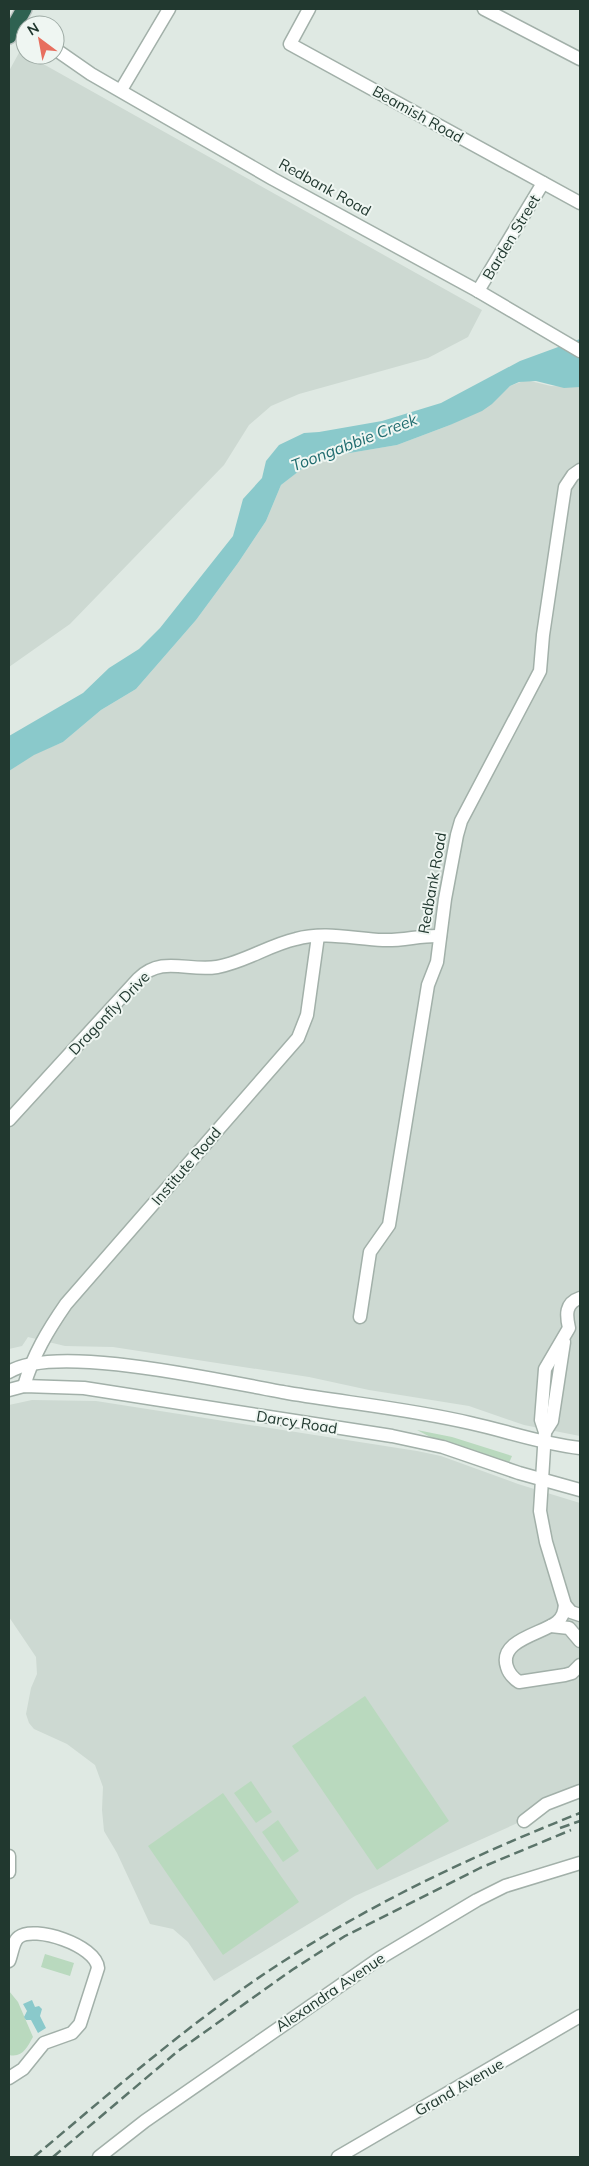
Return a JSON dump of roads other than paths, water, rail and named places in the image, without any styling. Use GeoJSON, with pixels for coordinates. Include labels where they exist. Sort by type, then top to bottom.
{"type":"FeatureCollection","features":[{"type":"Feature","properties":{"kind":"highway"},"geometry":{"type":"LineString","coordinates":[[14,31],[24,9]]}},
{"type":"Feature","properties":{"kind":"street"},"geometry":{"type":"LineString","coordinates":[[121,90],[169,9]]}},
{"type":"Feature","properties":{"kind":"street","name":"Beamish Road"},"geometry":{"type":"LineString","coordinates":[[309,9],[290,44],[580,203]]}},
{"type":"Feature","properties":{"kind":"street"},"geometry":{"type":"LineString","coordinates":[[484,9],[580,59]]}},
{"type":"Feature","properties":{"kind":"street","name":"Redbank Road"},"geometry":{"type":"LineString","coordinates":[[65,56],[91,74],[273,179],[478,291],[580,351]]}},
{"type":"Feature","properties":{"kind":"street","name":"Barden Street"},"geometry":{"type":"LineString","coordinates":[[478,291],[543,183]]}},
{"type":"Feature","properties":{"kind":"street","name":"Redbank Road"},"geometry":{"type":"LineString","coordinates":[[360,1317],[370,1252],[389,1225],[428,985],[437,962],[457,835],[462,821],[540,671],[543,635],[565,487],[573,475],[580,470]]}},
{"type":"Feature","properties":{"kind":"street","name":"Dragonfly Drive"},"geometry":{"type":"LineString","coordinates":[[9,1120],[150,968],[170,966],[206,969],[217,967],[242,960],[294,939],[318,936],[407,940],[427,936],[440,936]]}},
{"type":"Feature","properties":{"kind":"street","name":"Institute Road"},"geometry":{"type":"LineString","coordinates":[[24,1386],[30,1363],[40,1343],[66,1304],[298,1038],[307,1015],[318,936]]}},
{"type":"Feature","properties":{"kind":"street"},"geometry":{"type":"LineString","coordinates":[[580,1298],[573,1301],[566,1311],[569,1328],[546,1370],[541,1420],[545,1438],[540,1511],[542,1526],[565,1605],[571,1612],[580,1615]]}},
{"type":"Feature","properties":{"kind":"street"},"geometry":{"type":"LineString","coordinates":[[9,1362],[30,1363]]}},
{"type":"Feature","properties":{"kind":"street","name":"Darcy Road"},"geometry":{"type":"LineString","coordinates":[[9,1372],[30,1363],[89,1363],[160,1370],[450,1419],[545,1438],[580,1448]]}},
{"type":"Feature","properties":{"kind":"street"},"geometry":{"type":"LineString","coordinates":[[9,1384],[24,1386]]}},
{"type":"Feature","properties":{"kind":"street","name":"Darcy Road"},"geometry":{"type":"LineString","coordinates":[[9,1390],[24,1386],[84,1388],[408,1439],[443,1447],[542,1480],[580,1490]]}},
{"type":"Feature","properties":{"kind":"street"},"geometry":{"type":"LineString","coordinates":[[565,1605],[561,1618],[551,1626],[509,1649],[505,1660],[511,1676],[519,1682],[566,1675],[572,1673],[580,1665]]}},
{"type":"Feature","properties":{"kind":"street"},"geometry":{"type":"LineString","coordinates":[[580,1624],[580,1634]]}},
{"type":"Feature","properties":{"kind":"street"},"geometry":{"type":"LineString","coordinates":[[551,1626],[569,1628],[580,1641]]}},
{"type":"Feature","properties":{"kind":"street"},"geometry":{"type":"LineString","coordinates":[[524,1821],[546,1804],[580,1791]]}},
{"type":"Feature","properties":{"kind":"street"},"geometry":{"type":"LineString","coordinates":[[9,1856],[9,1872]]}},
{"type":"Feature","properties":{"kind":"street","name":"Alexandra Avenue"},"geometry":{"type":"LineString","coordinates":[[99,2157],[183,2094],[380,1958],[477,1900],[505,1886],[580,1864]]}},
{"type":"Feature","properties":{"kind":"street"},"geometry":{"type":"LineString","coordinates":[[9,1961],[18,1938],[21,1935],[29,1934],[73,1942],[88,1951],[96,1960],[98,1968],[80,2024],[76,2029],[66,2037],[44,2042],[24,2069],[9,2078]]}},
{"type":"Feature","properties":{"kind":"street","name":"Grand Avenue"},"geometry":{"type":"LineString","coordinates":[[338,2157],[580,2016]]}},
{"type":"Feature","properties":{"kind":"water","name":"Toongabbie Creek"},"geometry":{"type":"Polygon","coordinates":[[[580,339],[580,387],[564,388],[536,381],[519,382],[510,386],[482,411],[450,425],[397,445],[326,457],[303,468],[281,485],[266,521],[238,563],[196,620],[136,689],[101,710],[63,742],[34,755],[9,771],[9,736],[83,693],[109,668],[139,649],[160,628],[233,536],[243,499],[262,478],[266,461],[279,445],[304,433],[382,421],[441,403],[520,361],[580,339]]]}},
{"type":"Feature","properties":{"kind":"water"},"geometry":{"type":"Polygon","coordinates":[[[32,2000],[35,2007],[39,2006],[42,2009],[40,2016],[46,2028],[38,2033],[31,2020],[26,2020],[24,2017],[27,2011],[23,2004],[32,2000]]]}},
{"type":"Feature","properties":{"kind":"railway"},"geometry":{"type":"LineString","coordinates":[[34,2157],[126,2079],[189,2029],[253,1981],[287,1959],[393,1897],[504,1844],[580,1813]]}},
{"type":"Feature","properties":{"kind":"railway"},"geometry":{"type":"LineString","coordinates":[[560,1828],[580,1821]]}},
{"type":"Feature","properties":{"kind":"railway"},"geometry":{"type":"LineString","coordinates":[[53,2157],[178,2051],[292,1970],[345,1936],[480,1868],[571,1830]]}}]}
